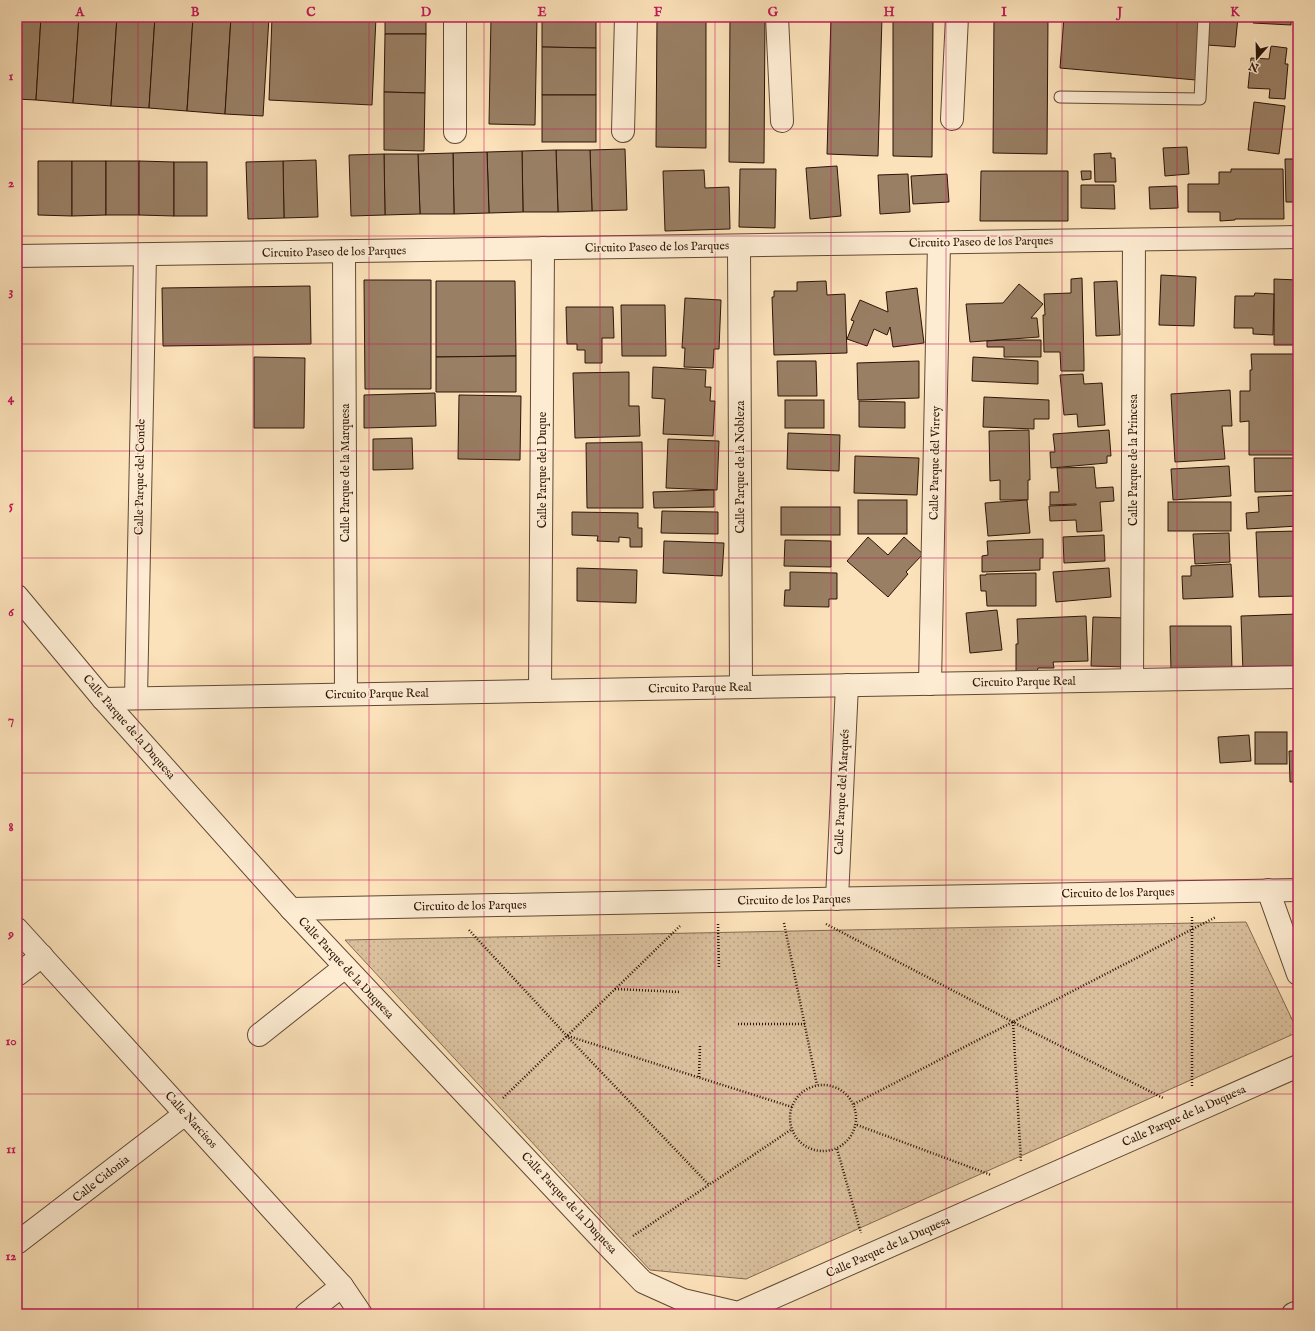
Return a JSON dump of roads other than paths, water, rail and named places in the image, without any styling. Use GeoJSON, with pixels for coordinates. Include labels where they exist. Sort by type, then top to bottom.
{"type":"FeatureCollection","features":[{"type":"Feature","properties":{"kind":"street"},"geometry":{"type":"LineString","coordinates":[[455,17],[455,132]]}},
{"type":"Feature","properties":{"kind":"street"},"geometry":{"type":"LineString","coordinates":[[623,131],[626,17]]}},
{"type":"Feature","properties":{"kind":"street"},"geometry":{"type":"LineString","coordinates":[[777,17],[782,121]]}},
{"type":"Feature","properties":{"kind":"street"},"geometry":{"type":"LineString","coordinates":[[952,119],[957,17]]}},
{"type":"Feature","properties":{"kind":"street","name":"Circuito Paseo de los Parques"},"geometry":{"type":"LineString","coordinates":[[17,256],[1298,238]]}},
{"type":"Feature","properties":{"kind":"street","name":"Calle Parque de la Princesa"},"geometry":{"type":"LineString","coordinates":[[1132,680],[1134,240]]}},
{"type":"Feature","properties":{"kind":"street","name":"Calle Parque del Virrey"},"geometry":{"type":"LineString","coordinates":[[930,684],[939,243]]}},
{"type":"Feature","properties":{"kind":"street","name":"Calle Parque de la Nobleza"},"geometry":{"type":"LineString","coordinates":[[740,246],[742,687]]}},
{"type":"Feature","properties":{"kind":"street","name":"Calle Parque del Duque"},"geometry":{"type":"LineString","coordinates":[[540,691],[543,248]]}},
{"type":"Feature","properties":{"kind":"street","name":"Calle Parque de la Marquesa"},"geometry":{"type":"LineString","coordinates":[[344,252],[346,694]]}},
{"type":"Feature","properties":{"kind":"street","name":"Calle Parque del Conde"},"geometry":{"type":"LineString","coordinates":[[136,698],[145,255]]}},
{"type":"Feature","properties":{"kind":"street","name":"Calle Parque de la Duquesa"},"geometry":{"type":"LineString","coordinates":[[17,596],[103,699],[290,909],[612,1250],[643,1282],[683,1300],[738,1312],[1298,1066]]}},
{"type":"Feature","properties":{"kind":"street","name":"Circuito Parque Real"},"geometry":{"type":"LineString","coordinates":[[103,699],[1298,677]]}},
{"type":"Feature","properties":{"kind":"street","name":"Calle Parque del Marqués"},"geometry":{"type":"LineString","coordinates":[[837,899],[847,685]]}},
{"type":"Feature","properties":{"kind":"street"},"geometry":{"type":"LineString","coordinates":[[1268,890],[1298,974]]}},
{"type":"Feature","properties":{"kind":"street","name":"Circuito de los Parques"},"geometry":{"type":"LineString","coordinates":[[290,909],[1298,890]]}},
{"type":"Feature","properties":{"kind":"street","name":"Calle Narcisos"},"geometry":{"type":"LineString","coordinates":[[17,929],[342,1286],[361,1314]]}},
{"type":"Feature","properties":{"kind":"street"},"geometry":{"type":"LineString","coordinates":[[17,975],[42,956]]}},
{"type":"Feature","properties":{"kind":"street"},"geometry":{"type":"LineString","coordinates":[[259,1035],[345,967]]}},
{"type":"Feature","properties":{"kind":"street","name":"Calle Cidonia"},"geometry":{"type":"LineString","coordinates":[[17,1243],[185,1114]]}},
{"type":"Feature","properties":{"kind":"street"},"geometry":{"type":"LineString","coordinates":[[306,1314],[342,1286]]}},
{"type":"Feature","properties":{"kind":"street"},"geometry":{"type":"LineString","coordinates":[[1294,1314],[1298,1312]]}},
{"type":"Feature","properties":{"kind":"lane"},"geometry":{"type":"LineString","coordinates":[[1060,96],[1200,98],[1204,17]]}}]}
